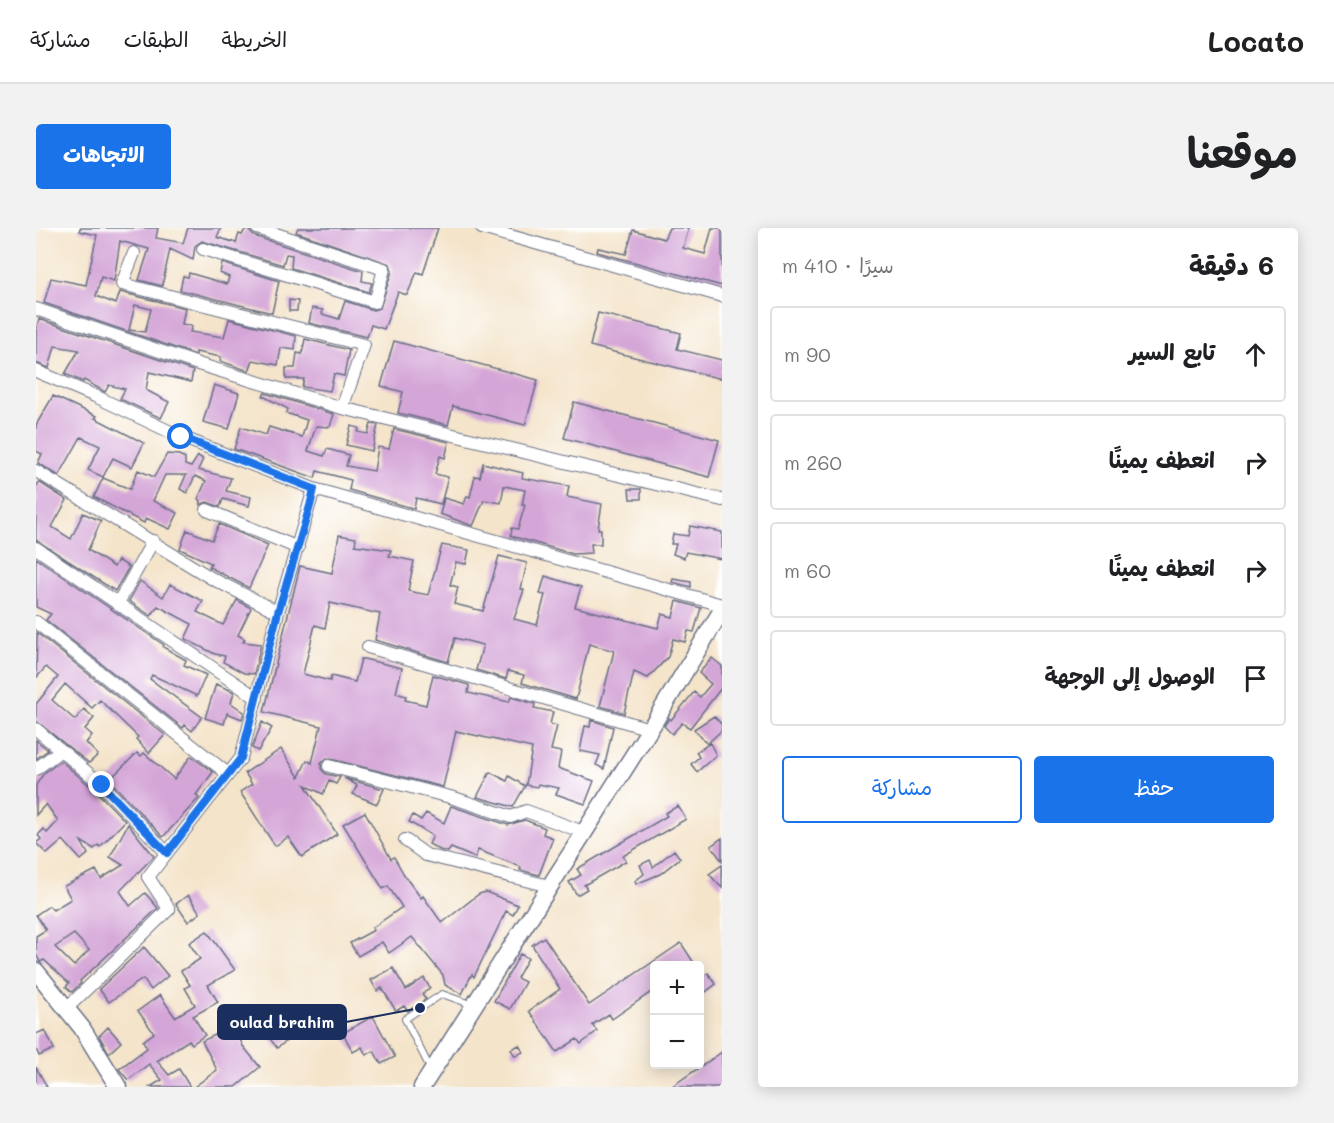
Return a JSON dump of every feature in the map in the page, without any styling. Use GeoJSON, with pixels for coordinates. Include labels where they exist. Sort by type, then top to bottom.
{"type":"FeatureCollection","features":[{"type":"Feature","properties":{"kind":"main road"},"geometry":{"type":"LineString","coordinates":[[422,1087],[650,729],[722,610]]}},
{"type":"Feature","properties":{"kind":"main road"},"geometry":{"type":"LineString","coordinates":[[36,971],[82,1028],[118,1087]]}},
{"type":"Feature","properties":{"kind":"street"},"geometry":{"type":"LineString","coordinates":[[203,249],[375,302],[384,270],[257,228]]}},
{"type":"Feature","properties":{"kind":"street"},"geometry":{"type":"LineString","coordinates":[[482,228],[722,296]]}},
{"type":"Feature","properties":{"kind":"street"},"geometry":{"type":"LineString","coordinates":[[134,253],[122,284],[363,345],[342,408]]}},
{"type":"Feature","properties":{"kind":"street"},"geometry":{"type":"LineString","coordinates":[[36,309],[198,364],[342,408],[722,500]]}},
{"type":"Feature","properties":{"kind":"street"},"geometry":{"type":"LineString","coordinates":[[36,371],[181,437],[314,489],[722,604]]}},
{"type":"Feature","properties":{"kind":"street"},"geometry":{"type":"LineString","coordinates":[[36,471],[211,578],[278,612]]}},
{"type":"Feature","properties":{"kind":"street"},"geometry":{"type":"LineString","coordinates":[[66,1009],[169,909],[148,877],[241,758],[278,612],[314,489]]}},
{"type":"Feature","properties":{"kind":"street"},"geometry":{"type":"LineString","coordinates":[[207,510],[298,548]]}},
{"type":"Feature","properties":{"kind":"street"},"geometry":{"type":"LineString","coordinates":[[118,603],[153,541]]}},
{"type":"Feature","properties":{"kind":"street"},"geometry":{"type":"LineString","coordinates":[[36,548],[257,698]]}},
{"type":"Feature","properties":{"kind":"street"},"geometry":{"type":"LineString","coordinates":[[36,622],[228,774]]}},
{"type":"Feature","properties":{"kind":"street"},"geometry":{"type":"LineString","coordinates":[[368,647],[650,729]]}},
{"type":"Feature","properties":{"kind":"street"},"geometry":{"type":"LineString","coordinates":[[36,729],[102,785],[167,853]]}},
{"type":"Feature","properties":{"kind":"street"},"geometry":{"type":"LineString","coordinates":[[36,769],[61,750]]}},
{"type":"Feature","properties":{"kind":"street"},"geometry":{"type":"LineString","coordinates":[[329,766],[454,798],[511,817],[526,811],[583,832]]}},
{"type":"Feature","properties":{"kind":"street"},"geometry":{"type":"LineString","coordinates":[[405,840],[426,855],[549,886]]}},
{"type":"Feature","properties":{"kind":"lane"},"geometry":{"type":"LineString","coordinates":[[432,1072],[405,1019],[442,994],[474,1005]]}},
{"type":"Feature","properties":{"kind":"building"},"geometry":{"type":"Polygon","coordinates":[[[80,228],[158,228],[156,238],[183,243],[188,228],[221,228],[217,237],[236,243],[239,234],[242,235],[246,228],[254,236],[363,271],[362,281],[372,283],[369,292],[291,268],[292,255],[286,254],[283,265],[202,241],[195,246],[193,260],[170,249],[162,286],[139,280],[149,249],[120,241],[114,281],[101,277],[96,296],[116,304],[120,292],[185,308],[182,324],[192,326],[190,332],[224,337],[229,319],[296,336],[295,350],[281,348],[278,365],[253,360],[249,371],[220,361],[221,357],[196,352],[196,355],[44,303],[51,278],[86,285],[97,235],[79,231],[80,228]],[[135,305],[129,330],[145,332],[151,309],[135,305]]]}},
{"type":"Feature","properties":{"kind":"building"},"geometry":{"type":"Polygon","coordinates":[[[298,228],[438,228],[423,274],[417,272],[407,295],[398,292],[384,329],[371,325],[367,337],[309,323],[312,308],[323,310],[322,314],[339,319],[345,301],[373,310],[380,308],[392,271],[390,264],[296,232],[298,228]]]}},
{"type":"Feature","properties":{"kind":"building"},"geometry":{"type":"Polygon","coordinates":[[[669,228],[689,228],[683,248],[705,254],[712,228],[722,228],[722,286],[597,252],[598,248],[626,254],[633,230],[664,239],[669,228]]]}},
{"type":"Feature","properties":{"kind":"building"},"geometry":{"type":"Polygon","coordinates":[[[222,263],[279,281],[272,313],[180,290],[183,276],[188,277],[189,273],[227,284],[229,277],[220,273],[222,263]]]}},
{"type":"Feature","properties":{"kind":"building"},"geometry":{"type":"Polygon","coordinates":[[[289,300],[298,301],[297,311],[289,311],[289,300]]]}},
{"type":"Feature","properties":{"kind":"building"},"geometry":{"type":"Polygon","coordinates":[[[598,313],[681,333],[677,349],[722,360],[722,379],[590,346],[598,313]]]}},
{"type":"Feature","properties":{"kind":"building"},"geometry":{"type":"Polygon","coordinates":[[[39,319],[193,371],[191,382],[149,372],[146,390],[169,402],[161,418],[120,399],[125,389],[109,385],[105,392],[84,380],[83,382],[65,374],[79,350],[55,346],[49,368],[36,363],[36,330],[39,319]]]}},
{"type":"Feature","properties":{"kind":"building"},"geometry":{"type":"Polygon","coordinates":[[[305,339],[349,350],[344,376],[334,374],[330,391],[302,387],[304,379],[286,379],[286,368],[295,368],[297,353],[302,354],[305,339]]]}},
{"type":"Feature","properties":{"kind":"building"},"geometry":{"type":"Polygon","coordinates":[[[394,341],[538,380],[525,425],[453,406],[448,425],[398,413],[403,392],[381,386],[394,341]]]}},
{"type":"Feature","properties":{"kind":"building"},"geometry":{"type":"Polygon","coordinates":[[[214,385],[239,393],[229,429],[203,422],[214,385]]]}},
{"type":"Feature","properties":{"kind":"building"},"geometry":{"type":"Polygon","coordinates":[[[265,393],[334,414],[330,427],[316,426],[308,451],[324,456],[327,449],[349,455],[346,466],[374,471],[378,447],[389,449],[394,429],[449,442],[445,458],[440,456],[435,474],[448,477],[441,504],[416,498],[414,509],[349,490],[351,480],[317,471],[315,478],[234,449],[241,427],[266,435],[269,427],[302,437],[307,420],[286,413],[288,409],[263,396],[265,393]]]}},
{"type":"Feature","properties":{"kind":"building"},"geometry":{"type":"Polygon","coordinates":[[[53,396],[97,416],[95,418],[144,443],[132,467],[113,458],[103,477],[88,470],[100,446],[81,437],[59,476],[38,463],[42,454],[36,451],[36,425],[53,396]]]}},
{"type":"Feature","properties":{"kind":"building"},"geometry":{"type":"Polygon","coordinates":[[[574,402],[719,440],[709,477],[564,438],[574,402]]]}},
{"type":"Feature","properties":{"kind":"building"},"geometry":{"type":"Polygon","coordinates":[[[371,424],[378,425],[372,451],[346,445],[351,426],[359,428],[358,432],[368,434],[371,424]]]}},
{"type":"Feature","properties":{"kind":"building"},"geometry":{"type":"Polygon","coordinates":[[[167,454],[185,458],[185,465],[191,467],[198,456],[203,459],[198,470],[231,478],[226,491],[251,497],[249,506],[223,499],[220,507],[207,502],[200,505],[201,501],[198,499],[206,481],[195,476],[187,493],[180,489],[186,475],[165,475],[153,501],[178,513],[170,529],[146,518],[144,523],[94,497],[103,478],[130,489],[138,470],[154,477],[167,454]]]}},
{"type":"Feature","properties":{"kind":"building"},"geometry":{"type":"Polygon","coordinates":[[[483,463],[523,473],[522,478],[569,486],[567,497],[602,504],[598,529],[601,529],[601,544],[591,544],[592,553],[573,554],[511,536],[512,528],[518,529],[525,505],[522,505],[525,490],[504,486],[501,503],[484,500],[473,526],[440,514],[444,498],[464,504],[467,496],[470,497],[475,476],[480,477],[483,463]]]}},
{"type":"Feature","properties":{"kind":"building"},"geometry":{"type":"Polygon","coordinates":[[[39,482],[67,500],[52,527],[71,539],[83,513],[101,521],[88,550],[114,567],[118,560],[129,567],[115,591],[36,540],[36,487],[39,482]]]}},
{"type":"Feature","properties":{"kind":"building"},"geometry":{"type":"Polygon","coordinates":[[[629,489],[641,489],[641,499],[630,499],[629,489]]]}},
{"type":"Feature","properties":{"kind":"building"},"geometry":{"type":"Polygon","coordinates":[[[219,524],[268,545],[249,588],[209,567],[211,563],[180,549],[187,530],[212,540],[219,524]]]}},
{"type":"Feature","properties":{"kind":"building"},"geometry":{"type":"Polygon","coordinates":[[[690,526],[722,532],[722,559],[686,552],[684,558],[673,554],[676,544],[671,544],[673,534],[688,536],[690,526]]]}},
{"type":"Feature","properties":{"kind":"building"},"geometry":{"type":"Polygon","coordinates":[[[339,535],[356,538],[355,545],[391,550],[389,556],[414,561],[408,591],[428,595],[442,545],[469,550],[466,564],[456,562],[450,585],[458,587],[454,604],[483,611],[499,556],[527,563],[521,589],[524,590],[514,619],[537,625],[545,595],[540,594],[545,576],[581,587],[575,607],[658,628],[662,614],[673,617],[677,601],[701,608],[694,632],[688,631],[685,642],[673,639],[668,657],[648,678],[634,672],[624,713],[600,706],[614,651],[589,644],[576,699],[522,683],[524,675],[508,671],[506,679],[476,670],[483,645],[455,638],[448,662],[375,640],[380,614],[330,603],[325,628],[315,625],[303,674],[330,681],[331,676],[355,682],[361,659],[364,659],[402,668],[396,693],[406,696],[405,700],[426,705],[433,675],[469,685],[468,693],[509,702],[511,697],[535,704],[534,708],[553,712],[550,724],[557,726],[551,750],[561,752],[558,768],[594,781],[585,804],[556,794],[559,788],[538,784],[537,787],[526,785],[532,748],[456,731],[443,787],[327,758],[321,763],[321,769],[326,774],[340,777],[336,784],[329,781],[323,794],[305,785],[337,834],[302,857],[288,837],[275,846],[240,792],[252,784],[245,773],[281,749],[299,777],[307,760],[312,763],[321,726],[264,712],[300,566],[332,573],[339,535]]]}},
{"type":"Feature","properties":{"kind":"building"},"geometry":{"type":"Polygon","coordinates":[[[36,558],[164,645],[163,647],[186,660],[184,665],[206,675],[197,696],[152,675],[150,679],[202,717],[192,731],[185,725],[183,728],[46,620],[51,614],[36,607],[36,558]]]}},
{"type":"Feature","properties":{"kind":"building"},"geometry":{"type":"Polygon","coordinates":[[[673,579],[691,582],[691,587],[672,582],[673,579]]]}},
{"type":"Feature","properties":{"kind":"building"},"geometry":{"type":"Polygon","coordinates":[[[140,581],[163,597],[170,584],[203,601],[197,612],[223,625],[237,600],[251,608],[238,635],[245,639],[243,642],[261,644],[254,674],[244,673],[223,662],[225,656],[215,654],[185,639],[192,624],[158,606],[151,616],[129,601],[140,581]]]}},
{"type":"Feature","properties":{"kind":"building"},"geometry":{"type":"Polygon","coordinates":[[[37,633],[165,735],[149,753],[136,739],[138,737],[100,700],[92,708],[65,684],[52,700],[75,720],[84,709],[94,718],[85,729],[92,735],[86,743],[98,755],[89,763],[36,721],[36,704],[58,677],[46,667],[36,678],[37,633]]]}},
{"type":"Feature","properties":{"kind":"building"},"geometry":{"type":"Polygon","coordinates":[[[712,658],[722,666],[722,687],[690,728],[682,723],[672,734],[664,726],[669,718],[671,720],[694,692],[700,697],[711,684],[699,673],[712,658]]]}},
{"type":"Feature","properties":{"kind":"building"},"geometry":{"type":"Polygon","coordinates":[[[216,684],[234,692],[231,703],[244,712],[242,719],[227,713],[224,724],[205,718],[216,684]]]}},
{"type":"Feature","properties":{"kind":"building"},"geometry":{"type":"Polygon","coordinates":[[[714,716],[722,725],[722,730],[707,744],[694,729],[714,716]]]}},
{"type":"Feature","properties":{"kind":"building"},"geometry":{"type":"Polygon","coordinates":[[[591,720],[613,727],[604,769],[596,765],[600,755],[580,751],[585,726],[590,727],[591,720]]]}},
{"type":"Feature","properties":{"kind":"building"},"geometry":{"type":"Polygon","coordinates":[[[262,722],[272,728],[258,751],[252,748],[262,722]]]}},
{"type":"Feature","properties":{"kind":"building"},"geometry":{"type":"Polygon","coordinates":[[[36,740],[48,750],[36,759],[36,740]]]}},
{"type":"Feature","properties":{"kind":"building"},"geometry":{"type":"Polygon","coordinates":[[[710,743],[716,755],[697,772],[691,764],[699,757],[696,752],[710,743]]]}},
{"type":"Feature","properties":{"kind":"building"},"geometry":{"type":"Polygon","coordinates":[[[137,753],[141,756],[144,753],[174,779],[191,756],[213,772],[196,795],[199,798],[163,837],[109,780],[137,753]]]}},
{"type":"Feature","properties":{"kind":"building"},"geometry":{"type":"Polygon","coordinates":[[[61,761],[97,792],[125,821],[100,847],[98,845],[94,849],[81,841],[88,854],[81,860],[63,840],[47,854],[36,843],[41,839],[38,835],[44,829],[47,833],[58,821],[46,804],[36,815],[36,785],[44,773],[61,761]]]}},
{"type":"Feature","properties":{"kind":"building"},"geometry":{"type":"Polygon","coordinates":[[[490,772],[507,781],[509,776],[525,786],[513,807],[477,797],[490,772]]]}},
{"type":"Feature","properties":{"kind":"building"},"geometry":{"type":"Polygon","coordinates":[[[344,778],[384,789],[377,804],[353,794],[357,785],[344,778]]]}},
{"type":"Feature","properties":{"kind":"building"},"geometry":{"type":"Polygon","coordinates":[[[451,806],[508,825],[525,820],[545,828],[543,834],[553,838],[539,875],[520,870],[521,867],[478,850],[475,858],[451,848],[448,852],[440,850],[429,844],[433,836],[409,822],[413,815],[421,820],[426,813],[444,823],[451,806]]]}},
{"type":"Feature","properties":{"kind":"building"},"geometry":{"type":"Polygon","coordinates":[[[678,806],[686,819],[623,856],[626,861],[584,885],[587,889],[577,895],[569,882],[581,875],[577,869],[667,816],[665,813],[678,806]]]}},
{"type":"Feature","properties":{"kind":"building"},"geometry":{"type":"Polygon","coordinates":[[[365,812],[391,859],[394,857],[406,878],[421,898],[423,896],[442,923],[479,894],[486,892],[518,905],[513,915],[506,911],[474,977],[472,974],[462,994],[445,985],[443,975],[412,937],[389,953],[382,942],[358,956],[350,943],[374,930],[372,928],[402,907],[388,886],[383,889],[343,824],[365,812]]]}},
{"type":"Feature","properties":{"kind":"building"},"geometry":{"type":"Polygon","coordinates":[[[128,824],[154,856],[120,891],[130,906],[145,893],[158,908],[80,981],[81,983],[72,992],[66,987],[69,983],[44,960],[40,962],[36,954],[36,936],[46,930],[36,915],[49,906],[53,910],[71,899],[64,886],[96,870],[101,879],[123,865],[110,857],[128,824]],[[74,934],[55,947],[74,966],[89,950],[74,934]]]}},
{"type":"Feature","properties":{"kind":"building"},"geometry":{"type":"Polygon","coordinates":[[[722,838],[722,861],[711,846],[722,838]]]}},
{"type":"Feature","properties":{"kind":"building"},"geometry":{"type":"Polygon","coordinates":[[[674,850],[680,858],[660,874],[636,884],[635,881],[644,874],[640,865],[650,860],[653,867],[674,850]]]}},
{"type":"Feature","properties":{"kind":"building"},"geometry":{"type":"Polygon","coordinates":[[[722,865],[722,888],[709,874],[722,865]]]}},
{"type":"Feature","properties":{"kind":"building"},"geometry":{"type":"Polygon","coordinates":[[[188,895],[200,913],[188,922],[176,904],[188,895]]]}},
{"type":"Feature","properties":{"kind":"building"},"geometry":{"type":"Polygon","coordinates":[[[207,931],[235,970],[208,985],[218,1002],[193,1016],[205,1035],[192,1044],[189,1040],[157,1061],[169,1075],[179,1069],[190,1087],[150,1087],[162,1080],[149,1064],[128,1080],[119,1069],[147,1048],[143,1041],[154,1033],[138,1011],[160,995],[175,1017],[195,1005],[185,988],[190,985],[181,971],[200,959],[189,943],[207,931]]]}},
{"type":"Feature","properties":{"kind":"building"},"geometry":{"type":"Polygon","coordinates":[[[544,937],[589,1005],[650,964],[650,993],[612,1019],[609,1014],[592,1025],[597,1031],[581,1044],[577,1039],[557,1052],[529,1011],[560,989],[532,945],[544,937]]]}},
{"type":"Feature","properties":{"kind":"building"},"geometry":{"type":"Polygon","coordinates":[[[681,943],[693,961],[654,961],[681,943]]]}},
{"type":"Feature","properties":{"kind":"building"},"geometry":{"type":"Polygon","coordinates":[[[144,947],[168,976],[151,990],[143,979],[109,1002],[99,989],[144,947]]]}},
{"type":"Feature","properties":{"kind":"building"},"geometry":{"type":"Polygon","coordinates":[[[520,954],[528,958],[517,978],[525,982],[510,1009],[494,1001],[520,954]]]}},
{"type":"Feature","properties":{"kind":"building"},"geometry":{"type":"Polygon","coordinates":[[[393,968],[406,990],[424,978],[430,988],[422,994],[426,999],[408,1011],[404,1006],[396,1011],[382,988],[377,991],[371,980],[393,968]]]}},
{"type":"Feature","properties":{"kind":"building"},"geometry":{"type":"Polygon","coordinates":[[[708,973],[716,984],[704,993],[704,976],[708,973]]]}},
{"type":"Feature","properties":{"kind":"building"},"geometry":{"type":"Polygon","coordinates":[[[373,1016],[395,1057],[381,1064],[374,1051],[366,1055],[362,1047],[353,1052],[343,1033],[373,1016]]]}},
{"type":"Feature","properties":{"kind":"building"},"geometry":{"type":"Polygon","coordinates":[[[276,1022],[289,1039],[277,1048],[264,1031],[276,1022]]]}},
{"type":"Feature","properties":{"kind":"building"},"geometry":{"type":"Polygon","coordinates":[[[234,1026],[243,1046],[260,1067],[236,1087],[194,1087],[217,1070],[202,1041],[234,1026]]]}},
{"type":"Feature","properties":{"kind":"building"},"geometry":{"type":"Polygon","coordinates":[[[108,1027],[121,1042],[109,1053],[99,1036],[108,1027]]]}},
{"type":"Feature","properties":{"kind":"building"},"geometry":{"type":"Polygon","coordinates":[[[45,1030],[54,1049],[39,1056],[36,1049],[36,1034],[45,1030]]]}},
{"type":"Feature","properties":{"kind":"building"},"geometry":{"type":"Polygon","coordinates":[[[519,1045],[523,1052],[515,1056],[511,1049],[519,1045]]]}},
{"type":"Feature","properties":{"kind":"building"},"geometry":{"type":"Polygon","coordinates":[[[722,1052],[722,1087],[671,1087],[697,1069],[704,1069],[704,1064],[722,1052]]]}},
{"type":"Feature","properties":{"kind":"building"},"geometry":{"type":"Polygon","coordinates":[[[36,1067],[47,1087],[36,1087],[36,1067]]]}},
{"type":"Feature","properties":{"kind":"place","name":"oulad brahim"},"geometry":{"type":"Point","coordinates":[420,1008]}},
{"type":"Feature","properties":{"kind":"route"},"geometry":{"type":"LineString","coordinates":[[102,785],[167,853],[241,758],[278,612],[314,489],[181,437]]}}]}
